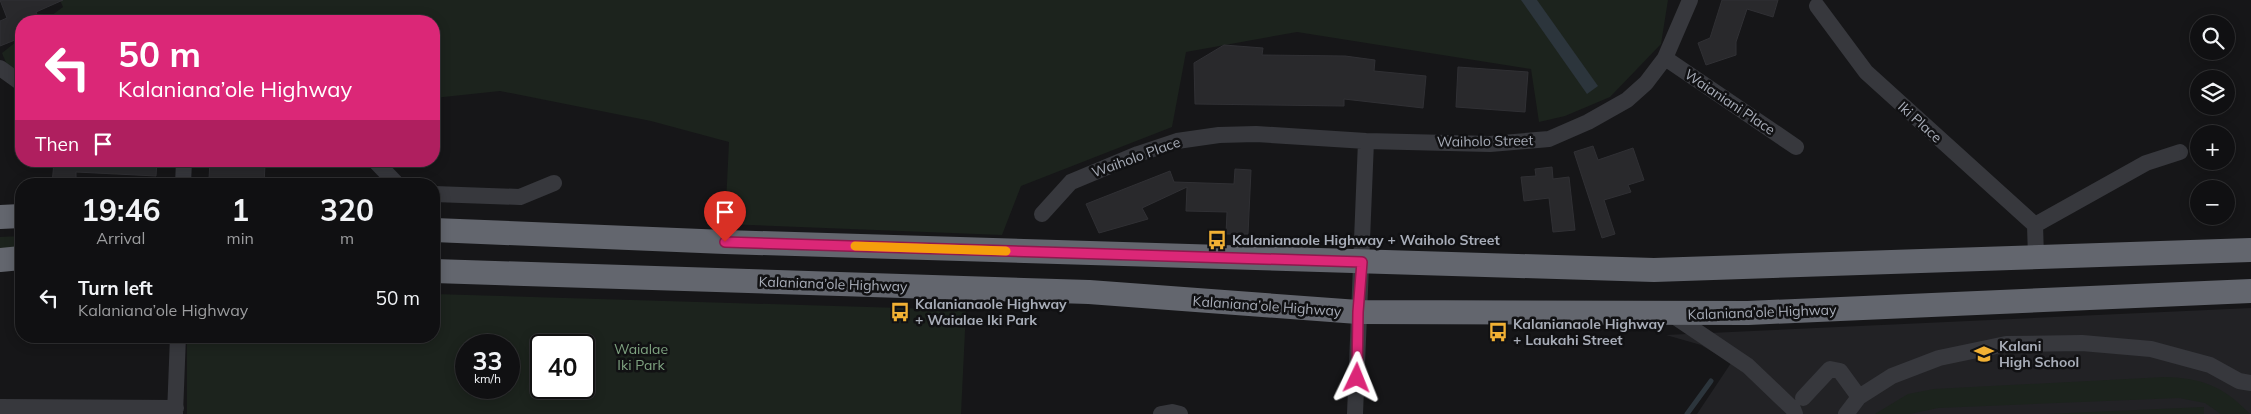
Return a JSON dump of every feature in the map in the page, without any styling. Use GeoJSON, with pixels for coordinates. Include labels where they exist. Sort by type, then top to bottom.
{"type":"FeatureCollection","features":[{"type":"Feature","properties":{"kind":"highway"},"geometry":{"type":"LineString","coordinates":[[0,218],[15,217]]}},
{"type":"Feature","properties":{"kind":"highway"},"geometry":{"type":"LineString","coordinates":[[440,230],[725,242],[1654,270],[2251,250]]}},
{"type":"Feature","properties":{"kind":"highway"},"geometry":{"type":"LineString","coordinates":[[0,260],[15,259]]}},
{"type":"Feature","properties":{"kind":"highway","name":"Kalaniana’ole Highway"},"geometry":{"type":"LineString","coordinates":[[440,271],[1089,292],[1358,312],[1758,313],[2251,291]]}},
{"type":"Feature","properties":{"kind":"street","name":"Waiholo Street"},"geometry":{"type":"LineString","coordinates":[[1366,141],[1490,144],[1549,139],[1588,122],[1627,100],[1646,83],[1665,58],[1690,0]]}},
{"type":"Feature","properties":{"kind":"street","name":"Iki Place"},"geometry":{"type":"LineString","coordinates":[[1818,6],[1866,72],[2035,225]]}},
{"type":"Feature","properties":{"kind":"street","name":"Waianiani Place"},"geometry":{"type":"LineString","coordinates":[[1665,58],[1796,147]]}},
{"type":"Feature","properties":{"kind":"street"},"geometry":{"type":"LineString","coordinates":[[0,68],[15,80]]}},
{"type":"Feature","properties":{"kind":"street","name":"Waiholo Place"},"geometry":{"type":"LineString","coordinates":[[1042,214],[1071,182],[1138,154],[1177,141],[1219,135],[1256,134],[1366,141]]}},
{"type":"Feature","properties":{"kind":"street"},"geometry":{"type":"LineString","coordinates":[[1355,414],[1366,141]]}},
{"type":"Feature","properties":{"kind":"street"},"geometry":{"type":"LineString","coordinates":[[2036,256],[2035,225],[2146,163],[2180,152]]}},
{"type":"Feature","properties":{"kind":"street"},"geometry":{"type":"LineString","coordinates":[[381,167],[391,178]]}},
{"type":"Feature","properties":{"kind":"street"},"geometry":{"type":"LineString","coordinates":[[440,194],[520,197],[554,184]]}},
{"type":"Feature","properties":{"kind":"street"},"geometry":{"type":"LineString","coordinates":[[1671,314],[1748,366],[1793,409],[1795,414]]}},
{"type":"Feature","properties":{"kind":"street"},"geometry":{"type":"LineString","coordinates":[[0,407],[175,411],[178,343]]}},
{"type":"Feature","properties":{"kind":"street"},"geometry":{"type":"LineString","coordinates":[[1846,414],[1859,397],[1892,376],[1939,358],[2006,344],[2082,344],[2151,349],[2210,365],[2245,382],[2251,396]]}},
{"type":"Feature","properties":{"kind":"street"},"geometry":{"type":"LineString","coordinates":[[1803,398],[1830,369],[1840,371],[1859,397]]}},
{"type":"Feature","properties":{"kind":"street"},"geometry":{"type":"LineString","coordinates":[[1161,414],[1172,412],[1180,414]]}},
{"type":"Feature","properties":{"kind":"shaded area"},"geometry":{"type":"Polygon","coordinates":[[[1521,0],[1537,0],[1598,86],[1587,94],[1521,0]]]}},
{"type":"Feature","properties":{"kind":"shaded area","name":"Kalani High School"},"geometry":{"type":"Polygon","coordinates":[[[2251,308],[2251,414],[1697,414],[1731,363],[1701,345],[1666,335],[2251,308]]]}},
{"type":"Feature","properties":{"kind":"green space"},"geometry":{"type":"Polygon","coordinates":[[[60,0],[1668,0],[1661,44],[1610,97],[1565,116],[1539,122],[1531,69],[1297,32],[1186,52],[1172,127],[1021,186],[1002,235],[725,224],[729,142],[651,121],[500,91],[440,97],[440,15],[52,15],[63,7],[60,0]]]}},
{"type":"Feature","properties":{"kind":"green space"},"geometry":{"type":"Polygon","coordinates":[[[15,43],[15,70],[7,65],[2,53],[15,43]]]}},
{"type":"Feature","properties":{"kind":"green space"},"geometry":{"type":"Polygon","coordinates":[[[15,236],[15,251],[0,252],[0,237],[15,236]]]}},
{"type":"Feature","properties":{"kind":"green space","name":"Waialae Iki Park"},"geometry":{"type":"Polygon","coordinates":[[[440,294],[966,310],[961,414],[187,414],[187,343],[440,343],[440,294]]]}},
{"type":"Feature","properties":{"kind":"green space"},"geometry":{"type":"Polygon","coordinates":[[[2165,377],[2190,379],[2211,385],[2231,397],[2250,414],[2221,414],[2205,403],[2179,398],[1938,408],[1910,414],[1875,414],[1908,394],[1934,389],[2165,377]]]}},
{"type":"Feature","properties":{"kind":"green space"},"geometry":{"type":"Polygon","coordinates":[[[2204,407],[2204,414],[2047,414],[2204,407]]]}},
{"type":"Feature","properties":{"kind":"building"},"geometry":{"type":"Polygon","coordinates":[[[0,0],[63,0],[36,12],[37,15],[15,15],[15,40],[0,46],[0,21],[7,18],[0,0]]]}},
{"type":"Feature","properties":{"kind":"building"},"geometry":{"type":"Polygon","coordinates":[[[1722,0],[1778,0],[1773,17],[1747,9],[1736,42],[1736,55],[1706,65],[1698,43],[1710,38],[1722,0]]]}},
{"type":"Feature","properties":{"kind":"building"},"geometry":{"type":"Polygon","coordinates":[[[1224,45],[1263,48],[1262,55],[1345,56],[1375,60],[1374,71],[1426,76],[1423,108],[1344,99],[1344,106],[1195,104],[1194,63],[1224,45]]]}},
{"type":"Feature","properties":{"kind":"building"},"geometry":{"type":"Polygon","coordinates":[[[1458,67],[1528,72],[1525,112],[1456,107],[1458,67]]]}},
{"type":"Feature","properties":{"kind":"building"},"geometry":{"type":"Polygon","coordinates":[[[1593,146],[1598,160],[1633,148],[1644,180],[1628,185],[1631,192],[1604,200],[1615,234],[1602,238],[1574,152],[1593,146]]]}},
{"type":"Feature","properties":{"kind":"building"},"geometry":{"type":"Polygon","coordinates":[[[54,167],[157,167],[156,176],[76,172],[76,178],[53,178],[54,167]]]}},
{"type":"Feature","properties":{"kind":"building"},"geometry":{"type":"Polygon","coordinates":[[[210,167],[265,167],[264,178],[209,178],[210,167]]]}},
{"type":"Feature","properties":{"kind":"building"},"geometry":{"type":"Polygon","coordinates":[[[1552,167],[1553,179],[1569,177],[1575,230],[1553,232],[1549,198],[1524,201],[1521,177],[1536,176],[1535,169],[1552,167]]]}},
{"type":"Feature","properties":{"kind":"building"},"geometry":{"type":"Polygon","coordinates":[[[1235,169],[1251,170],[1248,234],[1226,234],[1227,212],[1186,211],[1187,187],[1142,208],[1148,219],[1099,233],[1086,204],[1170,171],[1174,182],[1234,184],[1235,169]]]}},
{"type":"Feature","properties":{"kind":"waterway"},"geometry":{"type":"LineString","coordinates":[[1687,414],[1711,381]]}},
{"type":"Feature","properties":{"kind":"slow traffic"},"geometry":{"type":"LineString","coordinates":[[855,246],[1006,251]]}},
{"type":"Feature","properties":{"kind":"place","name":"Kalanianaole Highway + Waiholo Street"},"geometry":{"type":"Point","coordinates":[1217,240]}},
{"type":"Feature","properties":{"kind":"place","name":"Kalanianaole Highway + Waialae Iki Park"},"geometry":{"type":"Point","coordinates":[900,312]}},
{"type":"Feature","properties":{"kind":"place","name":"Kalanianaole Highway + Laukahi Street"},"geometry":{"type":"Point","coordinates":[1498,332]}},
{"type":"Feature","properties":{"kind":"place","name":"Kalani High School"},"geometry":{"type":"Point","coordinates":[1984,354]}},
{"type":"Feature","properties":{"kind":"route"},"geometry":{"type":"LineString","coordinates":[[725,242],[1362,262],[1358,312],[1357,378]]}}]}
